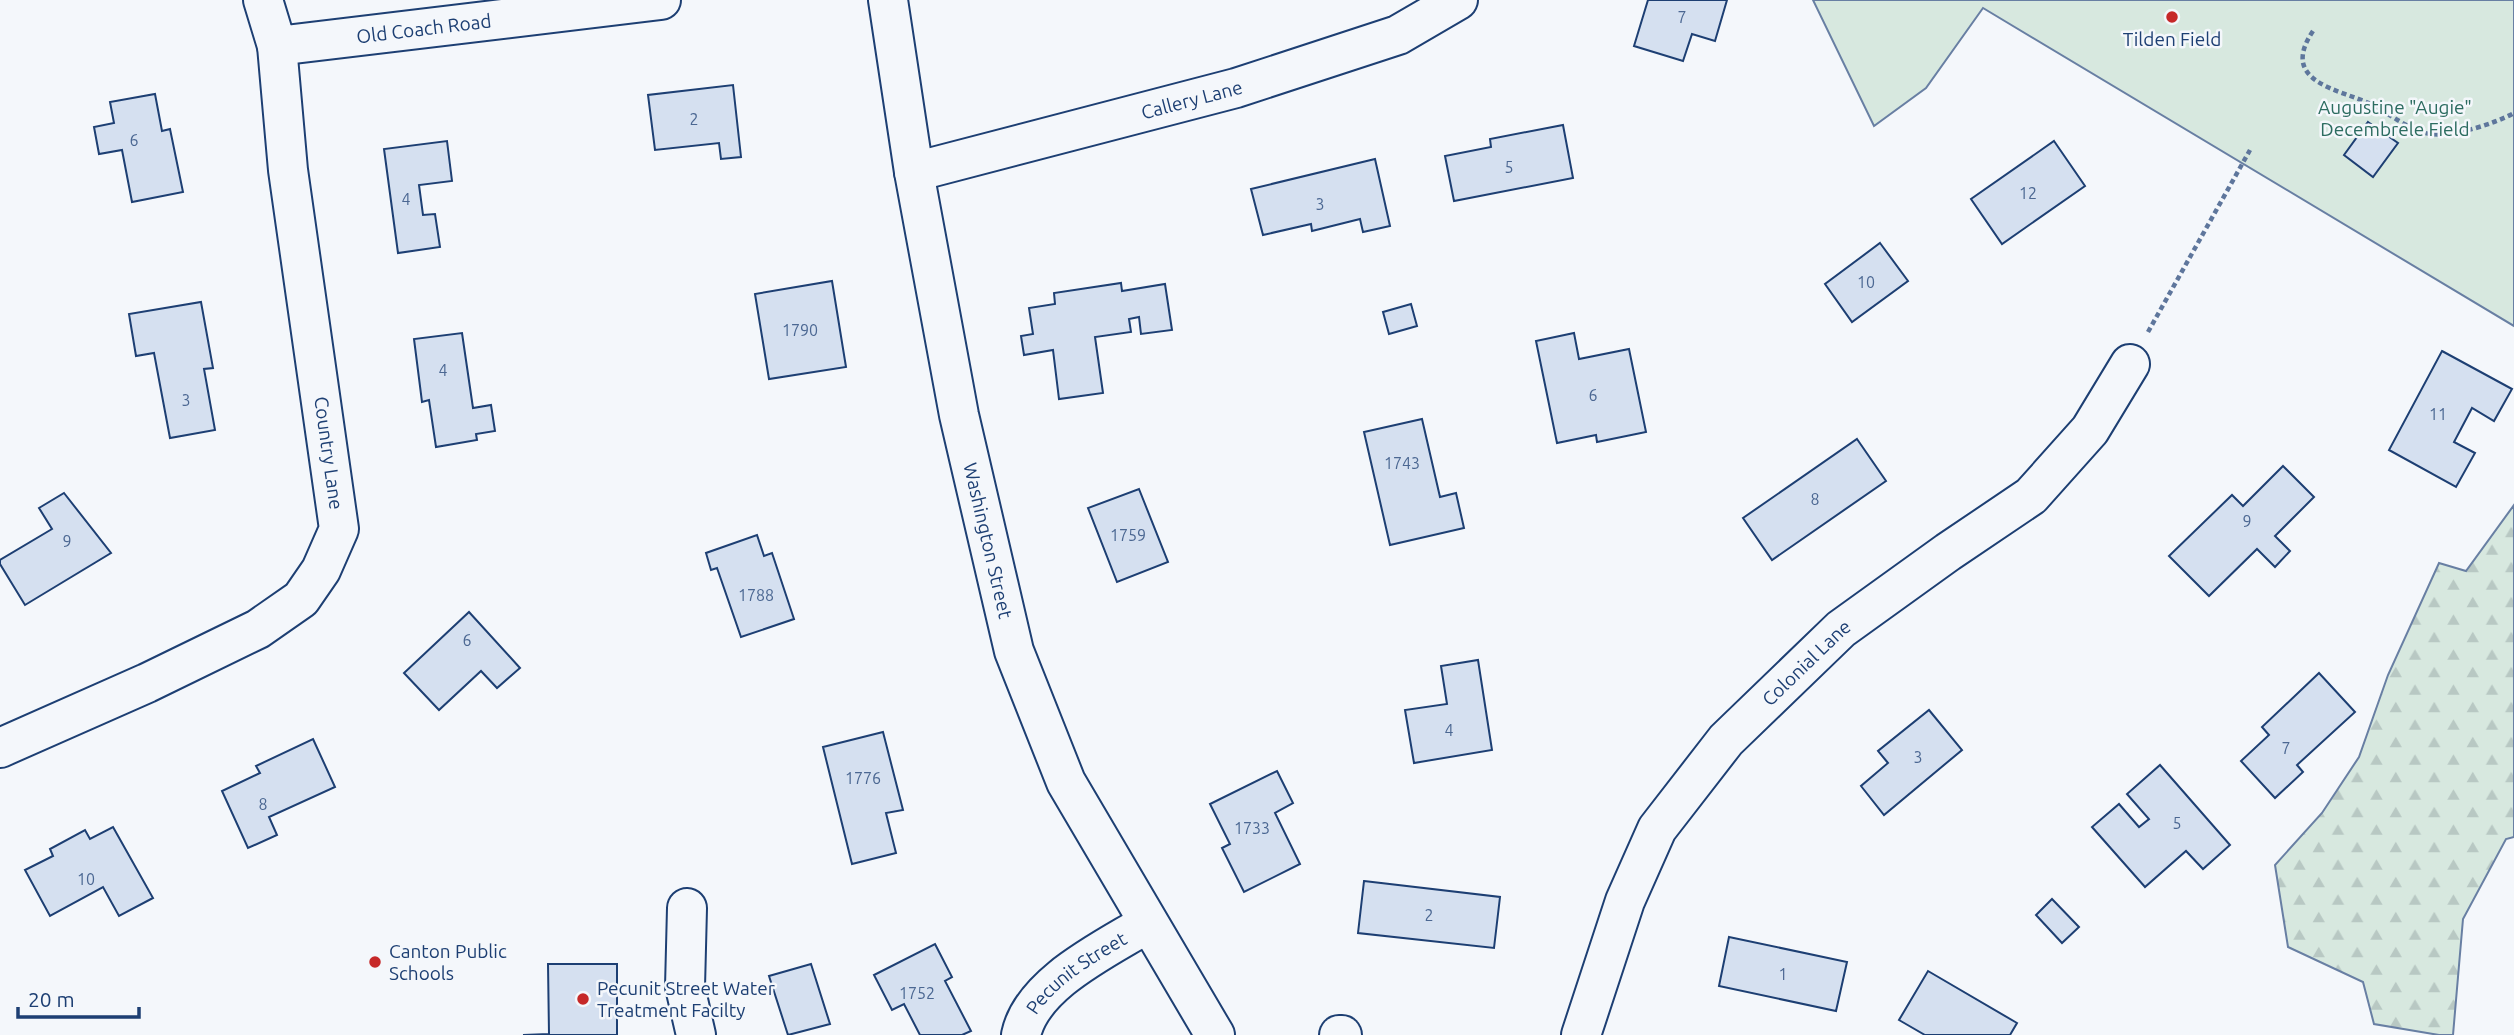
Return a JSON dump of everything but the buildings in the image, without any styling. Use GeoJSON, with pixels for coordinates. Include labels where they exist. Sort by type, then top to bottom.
{"type":"FeatureCollection","features":[{"type":"Feature","properties":{"kind":"street"},"geometry":{"type":"LineString","coordinates":[[263,0],[277,46]]}},
{"type":"Feature","properties":{"kind":"street","name":"Old Coach Road"},"geometry":{"type":"LineString","coordinates":[[277,46],[661,0]]}},
{"type":"Feature","properties":{"kind":"street","name":"Washington Street"},"geometry":{"type":"LineString","coordinates":[[888,0],[914,172],[959,415],[1014,652],[1066,782],[1215,1035]]}},
{"type":"Feature","properties":{"kind":"street","name":"Callery Lane"},"geometry":{"type":"LineString","coordinates":[[914,172],[1236,88],[1398,35],[1458,0]]}},
{"type":"Feature","properties":{"kind":"street","name":"Country Lane"},"geometry":{"type":"LineString","coordinates":[[0,748],[258,629],[301,599],[321,570],[339,529],[288,170],[277,46]]}},
{"type":"Feature","properties":{"kind":"street","name":"Colonial Lane"},"geometry":{"type":"LineString","coordinates":[[1581,1035],[1625,901],[1657,829],[1726,740],[1841,629],[2031,496],[2090,430],[2130,364]]}},
{"type":"Feature","properties":{"kind":"street"},"geometry":{"type":"LineString","coordinates":[[687,908],[685,987],[696,1035]]}},
{"type":"Feature","properties":{"kind":"street","name":"Pecunit Street"},"geometry":{"type":"LineString","coordinates":[[1021,1035],[1023,1024],[1045,992],[1068,973],[1148,923]]}},
{"type":"Feature","properties":{"kind":"path"},"geometry":{"type":"LineString","coordinates":[[2313,32],[2304,44],[2302,55],[2304,66],[2313,79],[2329,90],[2367,102],[2415,130],[2430,134],[2448,133],[2480,126],[2514,113]]}},
{"type":"Feature","properties":{"kind":"path"},"geometry":{"type":"LineString","coordinates":[[2130,364],[2250,150]]}},
{"type":"Feature","properties":{"kind":"green space","name":"Augustine \"Augie\" Decembrele Field"},"geometry":{"type":"Polygon","coordinates":[[[1813,0],[2514,0],[2514,326],[1983,8],[1926,88],[1874,126],[1813,0]]]}},
{"type":"Feature","properties":{"kind":"green space"},"geometry":{"type":"Polygon","coordinates":[[[2514,505],[2514,837],[2506,839],[2463,919],[2453,1035],[2374,1024],[2363,982],[2288,947],[2275,865],[2322,813],[2359,757],[2388,675],[2439,563],[2466,571],[2514,505]]]}},
{"type":"Feature","properties":{"kind":"place","name":"Tilden Field"},"geometry":{"type":"Point","coordinates":[2172,17]}},
{"type":"Feature","properties":{"kind":"place","name":"Canton Public Schools"},"geometry":{"type":"Point","coordinates":[375,962]}},
{"type":"Feature","properties":{"kind":"place","name":"Pecunit Street Water Treatment Facilty"},"geometry":{"type":"Point","coordinates":[583,999]}}]}
